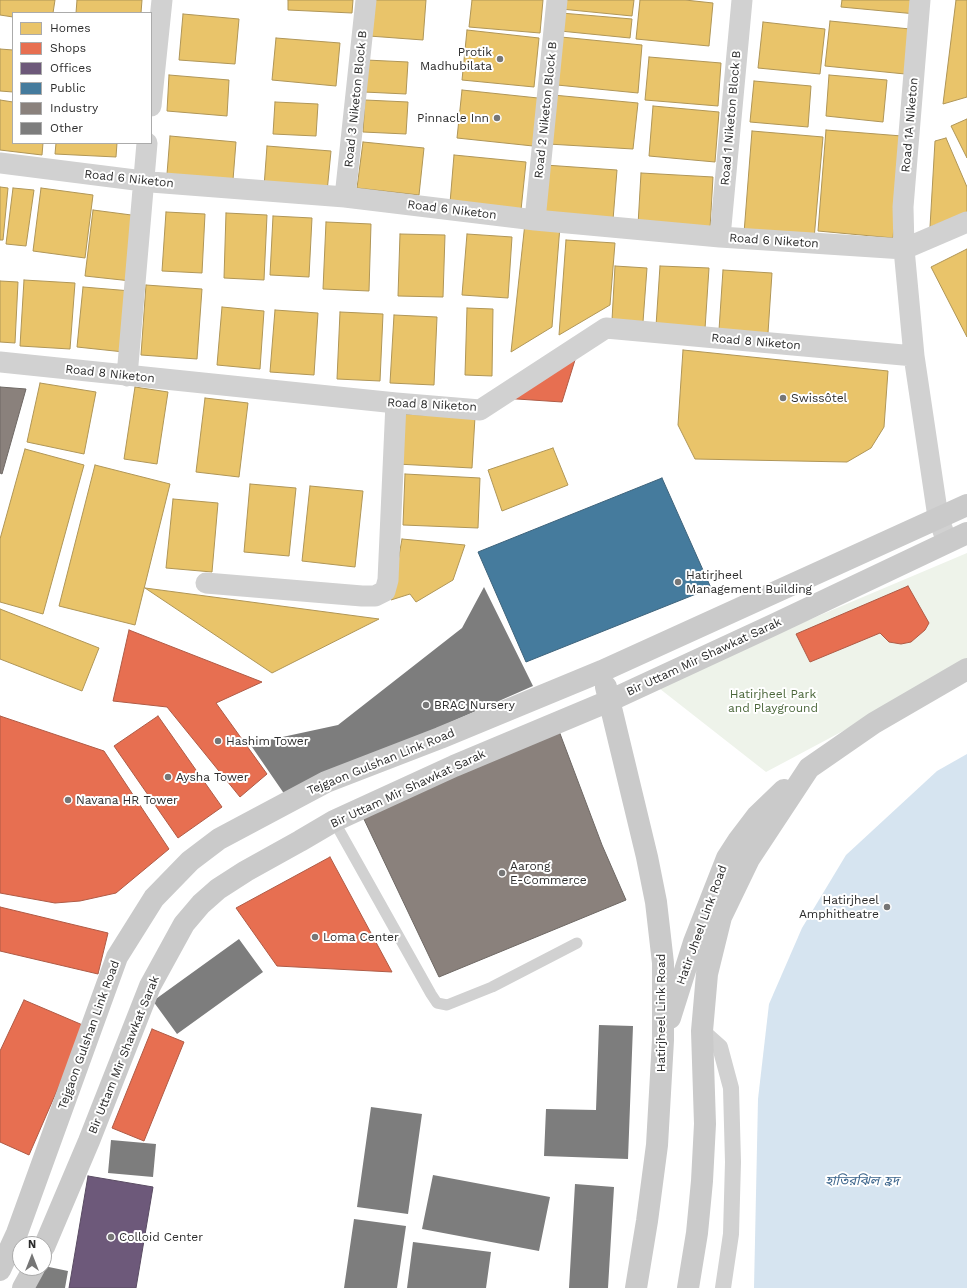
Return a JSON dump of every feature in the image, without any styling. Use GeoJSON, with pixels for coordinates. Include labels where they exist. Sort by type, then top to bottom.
{"type":"FeatureCollection","features":[{"type":"Feature","properties":{"kind":"main road","name":"Tejgaon Gulshan Link Road"},"geometry":{"type":"LineString","coordinates":[[0,1270],[17,1233],[117,957],[154,898],[190,861],[220,839],[326,782],[440,738],[602,671],[967,505]]}},
{"type":"Feature","properties":{"kind":"main road","name":"Bir Uttam Mir Shawkat Sarak"},"geometry":{"type":"LineString","coordinates":[[49,1236],[89,1141],[150,986],[184,924],[201,904],[218,889],[246,871],[334,821],[454,766],[609,701],[967,533]]}},
{"type":"Feature","properties":{"kind":"main road","name":"Hatir Jheel Link Road"},"geometry":{"type":"LineString","coordinates":[[663,1040],[694,942],[727,858],[757,816],[809,768],[874,723],[967,669]]}},
{"type":"Feature","properties":{"kind":"main road","name":"Hatirjheel Link Road"},"geometry":{"type":"LineString","coordinates":[[602,671],[640,828],[656,902],[663,963],[663,1040],[657,1146],[636,1288]]}},
{"type":"Feature","properties":{"kind":"main road","name":"Hatir Jheel Link Road"},"geometry":{"type":"LineString","coordinates":[[688,1288],[697,1233],[703,1160],[705,1124],[702,1031],[707,974],[721,917],[749,859],[809,768]]}},
{"type":"Feature","properties":{"kind":"main road"},"geometry":{"type":"LineString","coordinates":[[23,1288],[30,1276]]}},
{"type":"Feature","properties":{"kind":"street"},"geometry":{"type":"LineString","coordinates":[[152,96],[162,0]]}},
{"type":"Feature","properties":{"kind":"street","name":"Road 3 Niketon Block B"},"geometry":{"type":"LineString","coordinates":[[345,198],[366,0]]}},
{"type":"Feature","properties":{"kind":"street","name":"Road 2 Niketon Block B"},"geometry":{"type":"LineString","coordinates":[[535,220],[557,0]]}},
{"type":"Feature","properties":{"kind":"street","name":"Road 1 Niketon Block B"},"geometry":{"type":"LineString","coordinates":[[720,237],[742,0]]}},
{"type":"Feature","properties":{"kind":"street","name":"Road 1A Niketon"},"geometry":{"type":"LineString","coordinates":[[920,0],[903,207],[904,249],[914,356],[938,517],[947,542]]}},
{"type":"Feature","properties":{"kind":"street"},"geometry":{"type":"LineString","coordinates":[[127,376],[147,144]]}},
{"type":"Feature","properties":{"kind":"street","name":"Road 6 Niketon"},"geometry":{"type":"LineString","coordinates":[[0,163],[143,181],[345,198],[535,220],[720,237],[904,249]]}},
{"type":"Feature","properties":{"kind":"street"},"geometry":{"type":"LineString","coordinates":[[904,249],[967,222]]}},
{"type":"Feature","properties":{"kind":"street","name":"Road 8 Niketon"},"geometry":{"type":"LineString","coordinates":[[0,362],[396,404],[480,410],[606,328],[914,356]]}},
{"type":"Feature","properties":{"kind":"street"},"geometry":{"type":"LineString","coordinates":[[206,583],[362,596],[375,596],[384,591],[388,580],[396,404]]}},
{"type":"Feature","properties":{"kind":"street"},"geometry":{"type":"LineString","coordinates":[[702,1031],[720,1047],[731,1088],[733,1162],[731,1234],[723,1288]]}},
{"type":"Feature","properties":{"kind":"lane"},"geometry":{"type":"LineString","coordinates":[[334,821],[437,1004],[447,1005],[492,987],[577,943]]}},
{"type":"Feature","properties":{"kind":"green space","name":"Hatirjheel Park and Playground"},"geometry":{"type":"Polygon","coordinates":[[[967,553],[967,665],[766,772],[655,685],[967,553]]]}},
{"type":"Feature","properties":{"kind":"water","name":"হাতিরঝিল হ্রদ"},"geometry":{"type":"Polygon","coordinates":[[[967,754],[967,1288],[754,1288],[758,1099],[769,1004],[802,928],[846,855],[937,771],[967,754]]]}},
{"type":"Feature","properties":{"kind":"building: Homes"},"geometry":{"type":"Polygon","coordinates":[[[0,0],[55,0],[53,12],[12,12],[12,17],[0,15],[0,0]]]}},
{"type":"Feature","properties":{"kind":"building: Homes"},"geometry":{"type":"Polygon","coordinates":[[[77,0],[142,0],[141,12],[76,12],[77,0]]]}},
{"type":"Feature","properties":{"kind":"building: Homes"},"geometry":{"type":"Polygon","coordinates":[[[288,0],[353,0],[352,13],[288,10],[288,0]]]}},
{"type":"Feature","properties":{"kind":"building: Homes"},"geometry":{"type":"Polygon","coordinates":[[[372,0],[426,0],[423,40],[369,36],[372,0]]]}},
{"type":"Feature","properties":{"kind":"building: Homes"},"geometry":{"type":"Polygon","coordinates":[[[472,0],[543,0],[540,33],[469,27],[472,0]]]}},
{"type":"Feature","properties":{"kind":"building: Homes"},"geometry":{"type":"Polygon","coordinates":[[[562,0],[634,0],[632,16],[561,9],[562,0]]]}},
{"type":"Feature","properties":{"kind":"building: Homes"},"geometry":{"type":"Polygon","coordinates":[[[640,0],[685,0],[713,3],[709,46],[636,39],[640,0]]]}},
{"type":"Feature","properties":{"kind":"building: Homes"},"geometry":{"type":"Polygon","coordinates":[[[842,0],[917,0],[916,14],[841,7],[842,0]]]}},
{"type":"Feature","properties":{"kind":"building: Homes"},"geometry":{"type":"Polygon","coordinates":[[[956,0],[967,0],[967,97],[943,104],[956,0]]]}},
{"type":"Feature","properties":{"kind":"building: Homes"},"geometry":{"type":"Polygon","coordinates":[[[561,13],[632,19],[630,38],[560,31],[561,13]]]}},
{"type":"Feature","properties":{"kind":"building: Homes"},"geometry":{"type":"Polygon","coordinates":[[[183,14],[239,19],[235,64],[179,60],[183,14]]]}},
{"type":"Feature","properties":{"kind":"building: Homes"},"geometry":{"type":"Polygon","coordinates":[[[830,21],[910,29],[905,74],[825,66],[830,21]]]}},
{"type":"Feature","properties":{"kind":"building: Homes"},"geometry":{"type":"Polygon","coordinates":[[[763,22],[825,29],[820,74],[758,68],[763,22]]]}},
{"type":"Feature","properties":{"kind":"building: Homes","name":"Protik Madhubilata"},"geometry":{"type":"Polygon","coordinates":[[[467,30],[539,38],[534,87],[462,80],[467,30]]]}},
{"type":"Feature","properties":{"kind":"building: Homes"},"geometry":{"type":"Polygon","coordinates":[[[561,37],[642,45],[638,93],[557,85],[561,37]]]}},
{"type":"Feature","properties":{"kind":"building: Homes"},"geometry":{"type":"Polygon","coordinates":[[[276,38],[340,43],[336,86],[272,80],[276,38]]]}},
{"type":"Feature","properties":{"kind":"building: Homes"},"geometry":{"type":"Polygon","coordinates":[[[0,49],[12,50],[12,92],[0,91],[0,49]]]}},
{"type":"Feature","properties":{"kind":"building: Homes"},"geometry":{"type":"Polygon","coordinates":[[[649,57],[721,63],[718,106],[645,100],[649,57]]]}},
{"type":"Feature","properties":{"kind":"building: Homes"},"geometry":{"type":"Polygon","coordinates":[[[366,60],[408,62],[406,94],[364,92],[366,60]]]}},
{"type":"Feature","properties":{"kind":"building: Homes"},"geometry":{"type":"Polygon","coordinates":[[[169,75],[229,80],[227,116],[167,111],[169,75]]]}},
{"type":"Feature","properties":{"kind":"building: Homes"},"geometry":{"type":"Polygon","coordinates":[[[829,75],[887,80],[883,122],[826,116],[829,75]]]}},
{"type":"Feature","properties":{"kind":"building: Homes"},"geometry":{"type":"Polygon","coordinates":[[[754,81],[811,86],[808,127],[750,122],[754,81]]]}},
{"type":"Feature","properties":{"kind":"building: Homes","name":"Pinnacle Inn"},"geometry":{"type":"Polygon","coordinates":[[[462,90],[538,98],[533,146],[457,138],[462,90]]]}},
{"type":"Feature","properties":{"kind":"building: Homes"},"geometry":{"type":"Polygon","coordinates":[[[553,95],[638,103],[633,149],[548,144],[553,95]]]}},
{"type":"Feature","properties":{"kind":"building: Homes"},"geometry":{"type":"Polygon","coordinates":[[[0,100],[12,102],[12,144],[43,144],[42,155],[0,150],[0,100]]]}},
{"type":"Feature","properties":{"kind":"building: Homes"},"geometry":{"type":"Polygon","coordinates":[[[365,100],[408,102],[406,134],[363,132],[365,100]]]}},
{"type":"Feature","properties":{"kind":"building: Homes"},"geometry":{"type":"Polygon","coordinates":[[[275,102],[318,104],[316,136],[273,134],[275,102]]]}},
{"type":"Feature","properties":{"kind":"building: Homes"},"geometry":{"type":"Polygon","coordinates":[[[653,106],[719,112],[715,162],[649,156],[653,106]]]}},
{"type":"Feature","properties":{"kind":"building: Homes"},"geometry":{"type":"Polygon","coordinates":[[[967,119],[967,158],[951,126],[967,119]]]}},
{"type":"Feature","properties":{"kind":"building: Homes"},"geometry":{"type":"Polygon","coordinates":[[[826,130],[902,136],[893,238],[818,231],[826,130]]]}},
{"type":"Feature","properties":{"kind":"building: Homes"},"geometry":{"type":"Polygon","coordinates":[[[752,131],[823,137],[814,239],[744,233],[752,131]]]}},
{"type":"Feature","properties":{"kind":"building: Homes"},"geometry":{"type":"Polygon","coordinates":[[[170,136],[236,142],[233,180],[167,174],[170,136]]]}},
{"type":"Feature","properties":{"kind":"building: Homes"},"geometry":{"type":"Polygon","coordinates":[[[946,138],[967,187],[967,213],[930,227],[935,141],[946,138]]]}},
{"type":"Feature","properties":{"kind":"building: Homes"},"geometry":{"type":"Polygon","coordinates":[[[363,142],[424,148],[419,195],[357,188],[363,142]]]}},
{"type":"Feature","properties":{"kind":"building: Homes"},"geometry":{"type":"Polygon","coordinates":[[[56,144],[117,144],[116,157],[55,154],[56,144]]]}},
{"type":"Feature","properties":{"kind":"building: Homes"},"geometry":{"type":"Polygon","coordinates":[[[267,146],[331,151],[327,192],[264,187],[267,146]]]}},
{"type":"Feature","properties":{"kind":"building: Homes"},"geometry":{"type":"Polygon","coordinates":[[[454,155],[526,162],[521,210],[450,203],[454,155]]]}},
{"type":"Feature","properties":{"kind":"building: Homes"},"geometry":{"type":"Polygon","coordinates":[[[545,165],[617,170],[613,220],[541,214],[545,165]]]}},
{"type":"Feature","properties":{"kind":"building: Homes"},"geometry":{"type":"Polygon","coordinates":[[[641,173],[713,177],[710,229],[638,225],[641,173]]]}},
{"type":"Feature","properties":{"kind":"building: Homes"},"geometry":{"type":"Polygon","coordinates":[[[0,187],[8,188],[3,240],[0,240],[0,187]]]}},
{"type":"Feature","properties":{"kind":"building: Homes"},"geometry":{"type":"Polygon","coordinates":[[[13,188],[34,190],[26,246],[6,244],[13,188]]]}},
{"type":"Feature","properties":{"kind":"building: Homes"},"geometry":{"type":"Polygon","coordinates":[[[41,188],[93,195],[85,258],[33,251],[41,188]]]}},
{"type":"Feature","properties":{"kind":"building: Homes"},"geometry":{"type":"Polygon","coordinates":[[[93,210],[139,216],[131,281],[85,276],[93,210]]]}},
{"type":"Feature","properties":{"kind":"building: Homes"},"geometry":{"type":"Polygon","coordinates":[[[166,212],[205,214],[202,273],[162,271],[166,212]]]}},
{"type":"Feature","properties":{"kind":"building: Homes"},"geometry":{"type":"Polygon","coordinates":[[[226,213],[267,215],[264,280],[224,278],[226,213]]]}},
{"type":"Feature","properties":{"kind":"building: Homes"},"geometry":{"type":"Polygon","coordinates":[[[273,216],[312,218],[309,277],[270,275],[273,216]]]}},
{"type":"Feature","properties":{"kind":"building: Homes"},"geometry":{"type":"Polygon","coordinates":[[[326,222],[371,224],[369,291],[323,289],[326,222]]]}},
{"type":"Feature","properties":{"kind":"building: Homes"},"geometry":{"type":"Polygon","coordinates":[[[525,223],[560,226],[552,327],[511,352],[525,223]]]}},
{"type":"Feature","properties":{"kind":"building: Homes"},"geometry":{"type":"Polygon","coordinates":[[[400,234],[445,235],[443,297],[398,296],[400,234]]]}},
{"type":"Feature","properties":{"kind":"building: Homes"},"geometry":{"type":"Polygon","coordinates":[[[467,234],[512,237],[508,298],[462,295],[467,234]]]}},
{"type":"Feature","properties":{"kind":"building: Homes"},"geometry":{"type":"Polygon","coordinates":[[[566,240],[615,243],[610,305],[559,335],[566,240]]]}},
{"type":"Feature","properties":{"kind":"building: Homes"},"geometry":{"type":"Polygon","coordinates":[[[967,249],[967,337],[931,267],[967,249]]]}},
{"type":"Feature","properties":{"kind":"building: Homes"},"geometry":{"type":"Polygon","coordinates":[[[615,266],[647,268],[643,322],[612,320],[615,266]]]}},
{"type":"Feature","properties":{"kind":"building: Homes"},"geometry":{"type":"Polygon","coordinates":[[[660,266],[709,268],[705,329],[656,326],[660,266]]]}},
{"type":"Feature","properties":{"kind":"building: Homes"},"geometry":{"type":"Polygon","coordinates":[[[723,270],[772,273],[768,333],[719,330],[723,270]]]}},
{"type":"Feature","properties":{"kind":"building: Homes"},"geometry":{"type":"Polygon","coordinates":[[[24,280],[75,283],[70,349],[20,346],[24,280]]]}},
{"type":"Feature","properties":{"kind":"building: Homes"},"geometry":{"type":"Polygon","coordinates":[[[0,281],[18,282],[15,343],[0,342],[0,281]]]}},
{"type":"Feature","properties":{"kind":"building: Homes"},"geometry":{"type":"Polygon","coordinates":[[[146,285],[202,289],[197,359],[141,355],[146,285]]]}},
{"type":"Feature","properties":{"kind":"building: Homes"},"geometry":{"type":"Polygon","coordinates":[[[83,287],[131,291],[124,352],[77,347],[83,287]]]}},
{"type":"Feature","properties":{"kind":"building: Homes"},"geometry":{"type":"Polygon","coordinates":[[[222,307],[264,311],[260,369],[217,365],[222,307]]]}},
{"type":"Feature","properties":{"kind":"building: Homes"},"geometry":{"type":"Polygon","coordinates":[[[467,308],[493,309],[492,376],[465,375],[467,308]]]}},
{"type":"Feature","properties":{"kind":"building: Homes"},"geometry":{"type":"Polygon","coordinates":[[[275,310],[318,313],[314,375],[270,372],[275,310]]]}},
{"type":"Feature","properties":{"kind":"building: Homes"},"geometry":{"type":"Polygon","coordinates":[[[340,312],[383,314],[380,381],[337,379],[340,312]]]}},
{"type":"Feature","properties":{"kind":"building: Homes"},"geometry":{"type":"Polygon","coordinates":[[[394,315],[437,317],[434,385],[390,383],[394,315]]]}},
{"type":"Feature","properties":{"kind":"building: Homes","name":"Swissôtel"},"geometry":{"type":"Polygon","coordinates":[[[683,350],[888,371],[884,427],[871,448],[847,462],[695,459],[678,425],[683,350]]]}},
{"type":"Feature","properties":{"kind":"building: Homes"},"geometry":{"type":"Polygon","coordinates":[[[40,383],[96,392],[84,454],[27,442],[40,383]]]}},
{"type":"Feature","properties":{"kind":"building: Homes"},"geometry":{"type":"Polygon","coordinates":[[[135,387],[168,392],[157,464],[124,459],[135,387]]]}},
{"type":"Feature","properties":{"kind":"building: Homes"},"geometry":{"type":"Polygon","coordinates":[[[205,398],[248,403],[239,477],[196,472],[205,398]]]}},
{"type":"Feature","properties":{"kind":"building: Homes"},"geometry":{"type":"Polygon","coordinates":[[[400,414],[475,417],[472,468],[397,464],[400,414]]]}},
{"type":"Feature","properties":{"kind":"building: Homes"},"geometry":{"type":"Polygon","coordinates":[[[553,448],[568,485],[502,511],[488,470],[553,448]]]}},
{"type":"Feature","properties":{"kind":"building: Homes"},"geometry":{"type":"Polygon","coordinates":[[[25,449],[84,465],[43,614],[0,602],[0,539],[25,449]]]}},
{"type":"Feature","properties":{"kind":"building: Homes"},"geometry":{"type":"Polygon","coordinates":[[[95,465],[170,484],[135,625],[59,606],[95,465]]]}},
{"type":"Feature","properties":{"kind":"building: Homes"},"geometry":{"type":"Polygon","coordinates":[[[405,474],[480,478],[478,528],[403,525],[405,474]]]}},
{"type":"Feature","properties":{"kind":"building: Homes"},"geometry":{"type":"Polygon","coordinates":[[[250,484],[296,488],[289,556],[244,552],[250,484]]]}},
{"type":"Feature","properties":{"kind":"building: Homes"},"geometry":{"type":"Polygon","coordinates":[[[310,486],[363,491],[355,567],[302,561],[310,486]]]}},
{"type":"Feature","properties":{"kind":"building: Homes"},"geometry":{"type":"Polygon","coordinates":[[[173,499],[218,503],[212,572],[166,568],[173,499]]]}},
{"type":"Feature","properties":{"kind":"building: Homes"},"geometry":{"type":"Polygon","coordinates":[[[402,539],[465,545],[453,580],[416,602],[410,594],[391,600],[402,539]]]}},
{"type":"Feature","properties":{"kind":"building: Homes"},"geometry":{"type":"Polygon","coordinates":[[[145,588],[379,619],[272,673],[145,588]]]}},
{"type":"Feature","properties":{"kind":"building: Homes"},"geometry":{"type":"Polygon","coordinates":[[[0,609],[99,648],[82,691],[0,659],[0,609]]]}},
{"type":"Feature","properties":{"kind":"building: Shops"},"geometry":{"type":"Polygon","coordinates":[[[579,347],[562,402],[502,398],[579,347]]]}},
{"type":"Feature","properties":{"kind":"building: Shops"},"geometry":{"type":"Polygon","coordinates":[[[908,586],[929,623],[925,630],[911,642],[901,644],[889,642],[880,633],[810,662],[796,634],[908,586]]]}},
{"type":"Feature","properties":{"kind":"building: Shops","name":"Hashim Tower"},"geometry":{"type":"Polygon","coordinates":[[[129,630],[262,682],[216,703],[267,774],[240,797],[167,707],[113,701],[129,630]]]}},
{"type":"Feature","properties":{"kind":"building: Shops","name":"Navana HR Tower"},"geometry":{"type":"Polygon","coordinates":[[[0,716],[104,751],[169,849],[116,893],[80,901],[55,903],[0,893],[0,716]]]}},
{"type":"Feature","properties":{"kind":"building: Shops","name":"Aysha Tower"},"geometry":{"type":"Polygon","coordinates":[[[158,716],[222,807],[178,838],[114,746],[158,716]]]}},
{"type":"Feature","properties":{"kind":"building: Shops","name":"Loma Center"},"geometry":{"type":"Polygon","coordinates":[[[330,857],[392,972],[277,966],[236,908],[330,857]]]}},
{"type":"Feature","properties":{"kind":"building: Shops"},"geometry":{"type":"Polygon","coordinates":[[[0,907],[108,933],[98,974],[0,951],[0,907]]]}},
{"type":"Feature","properties":{"kind":"building: Shops"},"geometry":{"type":"Polygon","coordinates":[[[24,1000],[85,1026],[29,1155],[0,1142],[0,1051],[24,1000]]]}},
{"type":"Feature","properties":{"kind":"building: Shops"},"geometry":{"type":"Polygon","coordinates":[[[152,1029],[184,1042],[144,1141],[112,1128],[152,1029]]]}},
{"type":"Feature","properties":{"kind":"building: Offices","name":"Colloid Center"},"geometry":{"type":"Polygon","coordinates":[[[88,1176],[153,1187],[136,1288],[69,1288],[88,1176]]]}},
{"type":"Feature","properties":{"kind":"building: Public"},"geometry":{"type":"Polygon","coordinates":[[[662,478],[711,588],[526,662],[478,552],[662,478]]]}},
{"type":"Feature","properties":{"kind":"building: Industry"},"geometry":{"type":"Polygon","coordinates":[[[0,387],[26,389],[2,474],[0,473],[0,387]]]}},
{"type":"Feature","properties":{"kind":"building: Industry","name":"Aarong E-Commerce"},"geometry":{"type":"Polygon","coordinates":[[[559,731],[602,845],[626,900],[439,977],[362,815],[559,731]]]}},
{"type":"Feature","properties":{"kind":"building: Other","name":"BRAC Nursery"},"geometry":{"type":"Polygon","coordinates":[[[484,587],[533,686],[285,795],[250,744],[338,725],[462,628],[484,587]]]}},
{"type":"Feature","properties":{"kind":"building: Other"},"geometry":{"type":"Polygon","coordinates":[[[239,939],[263,972],[177,1034],[153,1001],[239,939]]]}},
{"type":"Feature","properties":{"kind":"building: Other"},"geometry":{"type":"Polygon","coordinates":[[[599,1025],[633,1026],[628,1159],[544,1156],[546,1109],[596,1110],[599,1025]]]}},
{"type":"Feature","properties":{"kind":"building: Other"},"geometry":{"type":"Polygon","coordinates":[[[371,1107],[422,1114],[408,1214],[357,1207],[371,1107]]]}},
{"type":"Feature","properties":{"kind":"building: Other"},"geometry":{"type":"Polygon","coordinates":[[[111,1140],[156,1144],[153,1177],[108,1173],[111,1140]]]}},
{"type":"Feature","properties":{"kind":"building: Other"},"geometry":{"type":"Polygon","coordinates":[[[433,1175],[550,1197],[539,1251],[422,1229],[433,1175]]]}},
{"type":"Feature","properties":{"kind":"building: Other"},"geometry":{"type":"Polygon","coordinates":[[[575,1184],[614,1187],[608,1288],[569,1288],[575,1184]]]}},
{"type":"Feature","properties":{"kind":"building: Other"},"geometry":{"type":"Polygon","coordinates":[[[354,1219],[406,1226],[397,1288],[344,1288],[354,1219]]]}},
{"type":"Feature","properties":{"kind":"building: Other"},"geometry":{"type":"Polygon","coordinates":[[[413,1242],[491,1252],[486,1288],[407,1288],[413,1242]]]}},
{"type":"Feature","properties":{"kind":"building: Other"},"geometry":{"type":"Polygon","coordinates":[[[52,1268],[68,1271],[65,1288],[28,1288],[37,1276],[52,1276],[52,1268]]]}},
{"type":"Feature","properties":{"kind":"place","name":"Protik Madhubilata"},"geometry":{"type":"Point","coordinates":[500,59]}},
{"type":"Feature","properties":{"kind":"place","name":"Pinnacle Inn"},"geometry":{"type":"Point","coordinates":[497,118]}},
{"type":"Feature","properties":{"kind":"place","name":"Swissôtel"},"geometry":{"type":"Point","coordinates":[783,398]}},
{"type":"Feature","properties":{"kind":"place","name":"Hatirjheel Management Building"},"geometry":{"type":"Point","coordinates":[678,582]}},
{"type":"Feature","properties":{"kind":"place","name":"BRAC Nursery"},"geometry":{"type":"Point","coordinates":[426,705]}},
{"type":"Feature","properties":{"kind":"place","name":"Hashim Tower"},"geometry":{"type":"Point","coordinates":[218,741]}},
{"type":"Feature","properties":{"kind":"place","name":"Aysha Tower"},"geometry":{"type":"Point","coordinates":[168,777]}},
{"type":"Feature","properties":{"kind":"place","name":"Navana HR Tower"},"geometry":{"type":"Point","coordinates":[68,800]}},
{"type":"Feature","properties":{"kind":"place","name":"Aarong E-Commerce"},"geometry":{"type":"Point","coordinates":[502,873]}},
{"type":"Feature","properties":{"kind":"place","name":"Hatirjheel Amphitheatre"},"geometry":{"type":"Point","coordinates":[887,907]}},
{"type":"Feature","properties":{"kind":"place","name":"Loma Center"},"geometry":{"type":"Point","coordinates":[315,937]}},
{"type":"Feature","properties":{"kind":"place","name":"Colloid Center"},"geometry":{"type":"Point","coordinates":[111,1237]}}]}
